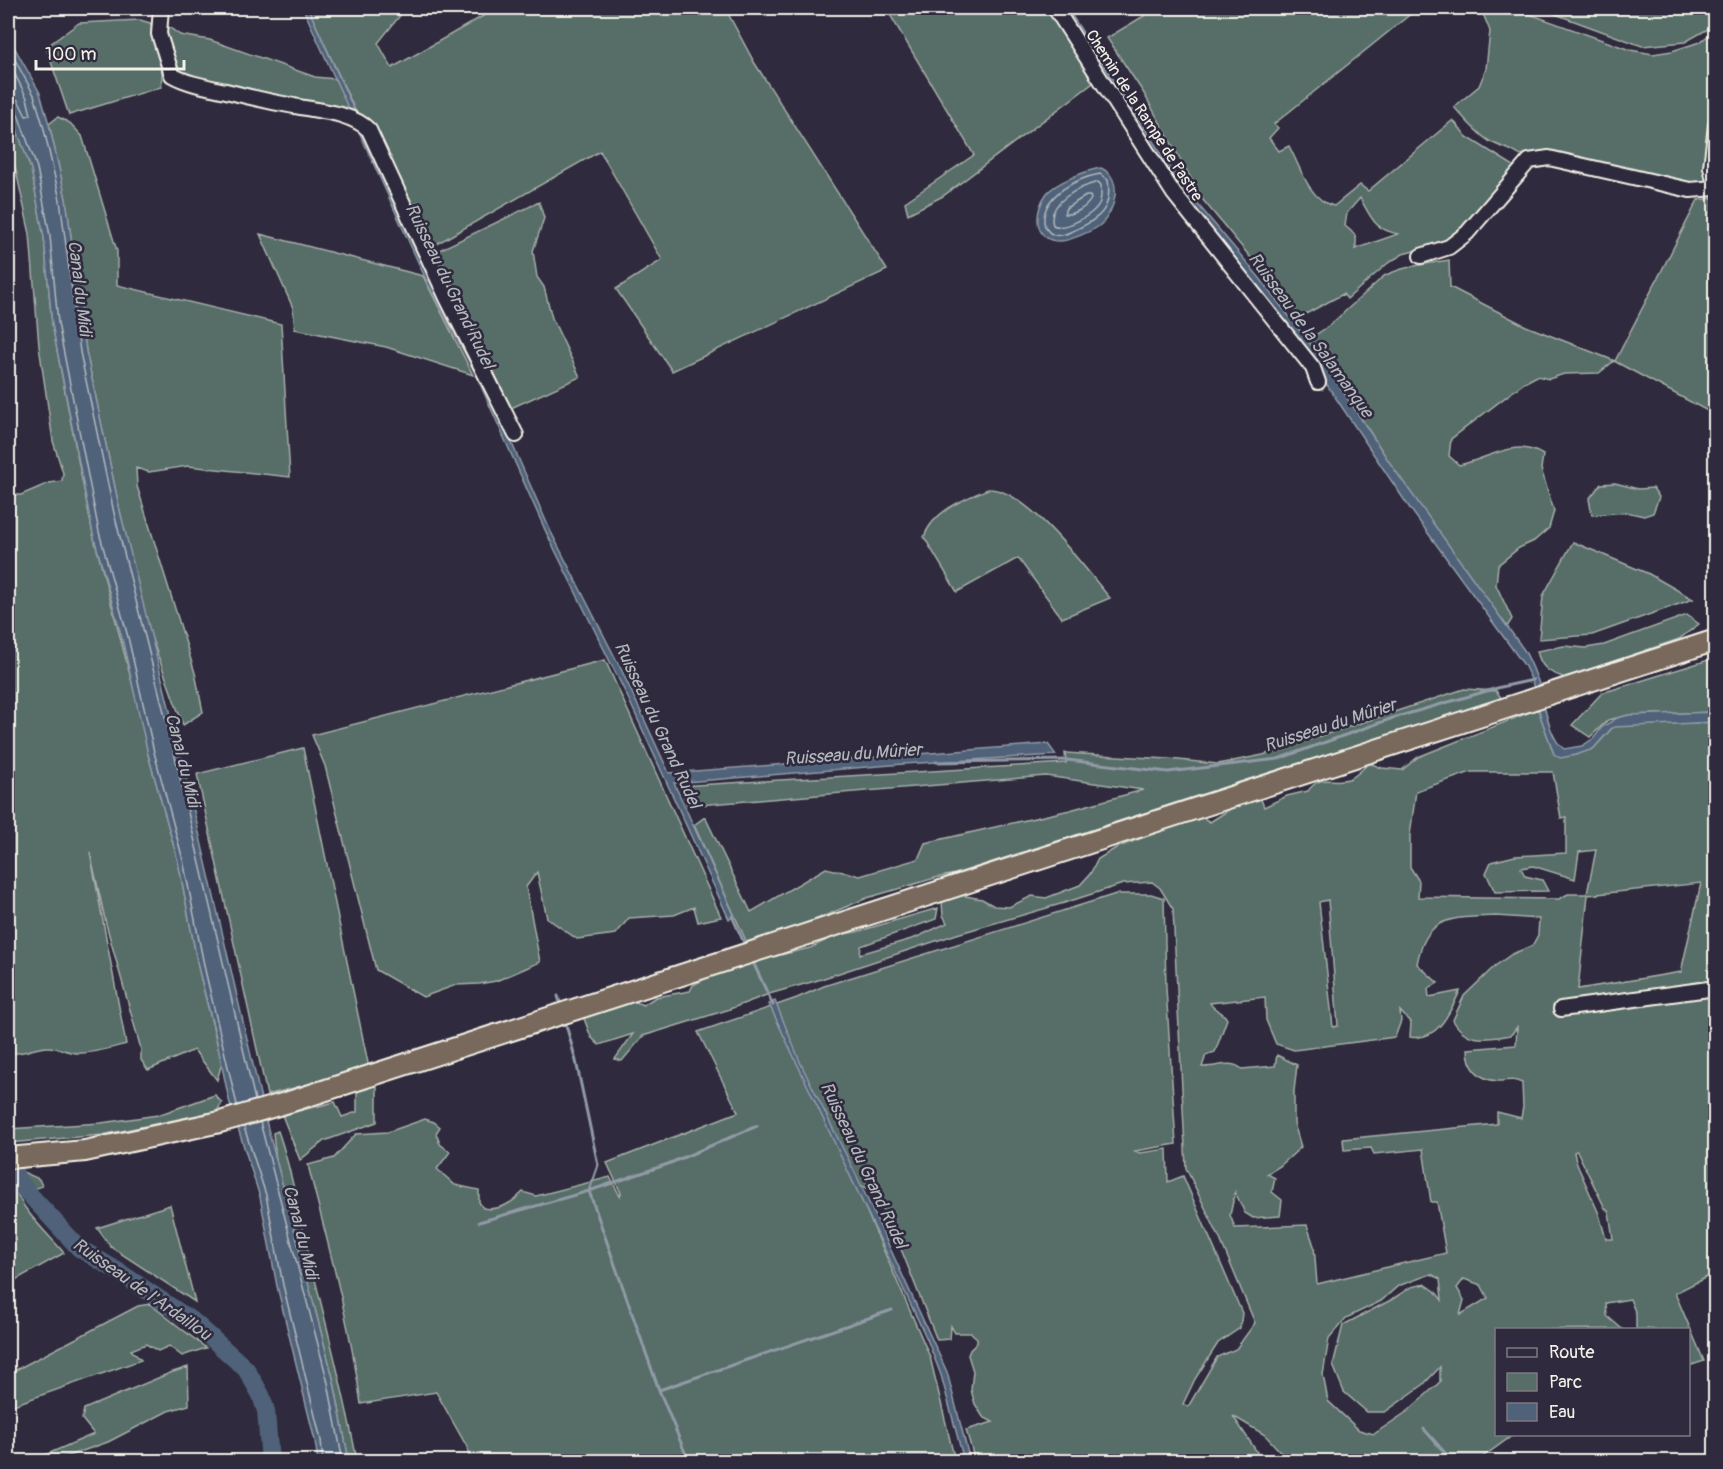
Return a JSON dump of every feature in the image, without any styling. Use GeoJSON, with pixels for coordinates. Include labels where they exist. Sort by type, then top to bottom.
{"type":"FeatureCollection","features":[{"type":"Feature","properties":{"kind":"highway"},"geometry":{"type":"LineString","coordinates":[[13,1154],[129,1141],[220,1122],[289,1102],[1716,640]]}},
{"type":"Feature","properties":{"kind":"street"},"geometry":{"type":"LineString","coordinates":[[161,8],[159,34],[172,75],[204,86],[351,119],[364,125],[374,138],[447,298],[516,435]]}},
{"type":"Feature","properties":{"kind":"street","name":"Chemin de la Rampe de Pastre"},"geometry":{"type":"LineString","coordinates":[[1055,8],[1174,194],[1313,368],[1318,382]]}},
{"type":"Feature","properties":{"kind":"street"},"geometry":{"type":"LineString","coordinates":[[1421,256],[1449,247],[1467,233],[1529,161],[1538,158],[1549,158],[1690,190],[1715,189],[1712,141],[1716,125]]}},
{"type":"Feature","properties":{"kind":"street"},"geometry":{"type":"LineString","coordinates":[[1561,1009],[1716,988]]}},
{"type":"Feature","properties":{"kind":"green space"},"geometry":{"type":"Polygon","coordinates":[[[308,8],[406,8],[378,43],[392,68],[497,8],[725,8],[754,62],[887,270],[672,371],[616,289],[662,260],[600,151],[433,246],[370,124],[359,119],[308,8]]]}},
{"type":"Feature","properties":{"kind":"green space"},"geometry":{"type":"Polygon","coordinates":[[[886,8],[1049,8],[1093,83],[943,196],[908,214],[905,202],[974,155],[886,8]]]}},
{"type":"Feature","properties":{"kind":"green space"},"geometry":{"type":"Polygon","coordinates":[[[1157,8],[1418,8],[1274,124],[1278,128],[1269,138],[1279,151],[1289,146],[1312,190],[1325,203],[1334,206],[1360,185],[1368,191],[1453,120],[1467,137],[1517,168],[1463,230],[1447,242],[1403,254],[1388,263],[1347,299],[1343,294],[1300,317],[1203,200],[1143,92],[1107,38],[1157,8]],[[1360,198],[1347,213],[1345,226],[1355,236],[1355,249],[1398,234],[1374,222],[1360,198]]]}},
{"type":"Feature","properties":{"kind":"green space"},"geometry":{"type":"Polygon","coordinates":[[[1474,8],[1513,8],[1630,50],[1653,54],[1700,42],[1710,34],[1711,45],[1715,45],[1715,95],[1709,128],[1705,182],[1694,186],[1559,155],[1534,153],[1519,155],[1484,137],[1454,107],[1479,86],[1486,69],[1490,31],[1484,16],[1474,8]]]}},
{"type":"Feature","properties":{"kind":"green space"},"geometry":{"type":"Polygon","coordinates":[[[1539,8],[1715,8],[1715,25],[1685,42],[1642,46],[1539,8]]]}},
{"type":"Feature","properties":{"kind":"green space"},"geometry":{"type":"Polygon","coordinates":[[[140,20],[150,23],[154,30],[163,63],[161,87],[69,115],[46,47],[79,23],[140,20]]]}},
{"type":"Feature","properties":{"kind":"green space"},"geometry":{"type":"Polygon","coordinates":[[[163,23],[180,35],[210,40],[315,77],[335,79],[350,109],[332,109],[184,78],[175,71],[163,23]]]}},
{"type":"Feature","properties":{"kind":"green space"},"geometry":{"type":"Polygon","coordinates":[[[8,105],[31,169],[44,237],[52,324],[93,534],[140,713],[148,754],[178,861],[199,971],[222,1063],[217,1080],[194,1050],[148,1070],[141,1060],[141,1049],[106,924],[90,852],[126,1044],[82,1053],[48,1047],[18,1053],[8,1052],[8,702],[12,690],[8,679],[8,495],[21,495],[49,483],[62,481],[63,473],[53,441],[39,346],[30,234],[8,135],[8,105]]]}},
{"type":"Feature","properties":{"kind":"green space"},"geometry":{"type":"Polygon","coordinates":[[[58,117],[70,123],[82,136],[117,251],[117,285],[281,324],[290,477],[188,466],[149,472],[136,468],[137,486],[195,673],[203,712],[183,725],[148,628],[86,351],[66,199],[49,124],[58,117]]]}},
{"type":"Feature","properties":{"kind":"green space"},"geometry":{"type":"Polygon","coordinates":[[[1714,198],[1715,415],[1614,361],[1599,373],[1564,374],[1549,379],[1537,376],[1524,383],[1451,439],[1449,456],[1459,465],[1512,449],[1522,448],[1543,455],[1541,469],[1554,511],[1549,528],[1498,565],[1496,585],[1512,619],[1507,627],[1390,464],[1337,380],[1304,336],[1314,336],[1330,325],[1384,276],[1408,268],[1449,260],[1450,287],[1526,326],[1615,361],[1698,200],[1714,198]]]}},
{"type":"Feature","properties":{"kind":"green space"},"geometry":{"type":"Polygon","coordinates":[[[539,202],[544,218],[533,251],[537,277],[544,287],[552,318],[580,377],[511,408],[437,251],[539,202]]]}},
{"type":"Feature","properties":{"kind":"green space"},"geometry":{"type":"Polygon","coordinates":[[[260,234],[423,276],[473,375],[386,347],[295,329],[293,308],[260,234]]]}},
{"type":"Feature","properties":{"kind":"green space"},"geometry":{"type":"Polygon","coordinates":[[[1615,483],[1638,489],[1653,488],[1659,497],[1653,513],[1644,516],[1626,512],[1592,515],[1589,499],[1601,484],[1615,483]]]}},
{"type":"Feature","properties":{"kind":"green space"},"geometry":{"type":"Polygon","coordinates":[[[988,489],[1003,492],[1037,515],[1110,598],[1062,618],[1018,558],[957,592],[924,537],[934,520],[950,507],[988,489]]]}},
{"type":"Feature","properties":{"kind":"green space"},"geometry":{"type":"Polygon","coordinates":[[[1573,542],[1649,574],[1693,599],[1592,635],[1539,639],[1543,596],[1573,542]]]}},
{"type":"Feature","properties":{"kind":"green space"},"geometry":{"type":"Polygon","coordinates":[[[1687,615],[1699,624],[1679,639],[1565,678],[1546,669],[1537,651],[1564,646],[1586,648],[1604,645],[1687,615]]]}},
{"type":"Feature","properties":{"kind":"green space"},"geometry":{"type":"Polygon","coordinates":[[[1715,658],[1715,712],[1629,715],[1608,720],[1590,737],[1572,725],[1602,693],[1715,658]]]}},
{"type":"Feature","properties":{"kind":"green space"},"geometry":{"type":"Polygon","coordinates":[[[605,660],[721,917],[698,922],[694,907],[674,915],[629,918],[616,934],[577,939],[547,918],[537,872],[526,887],[540,962],[496,981],[456,985],[423,997],[376,970],[325,766],[312,735],[605,660]]]}},
{"type":"Feature","properties":{"kind":"green space"},"geometry":{"type":"Polygon","coordinates":[[[1464,689],[1496,691],[1503,700],[955,874],[867,898],[817,919],[747,943],[694,825],[705,817],[751,912],[826,868],[860,876],[918,859],[925,843],[1070,810],[1143,790],[1046,776],[687,806],[680,786],[1066,763],[1065,753],[1218,764],[1263,755],[1464,689]]]}},
{"type":"Feature","properties":{"kind":"green space"},"geometry":{"type":"Polygon","coordinates":[[[1538,709],[1554,754],[1594,748],[1616,726],[1715,722],[1716,843],[1713,843],[1716,881],[1715,1273],[1675,1293],[1690,1328],[1636,1328],[1636,1314],[1630,1299],[1606,1303],[1607,1316],[1621,1328],[1495,1328],[1495,1436],[1512,1436],[1477,1461],[1289,1461],[1265,1435],[1233,1416],[1257,1452],[1254,1461],[1133,1461],[1132,1455],[1115,1462],[975,1461],[966,1430],[993,1422],[983,1417],[975,1404],[971,1390],[973,1371],[968,1355],[977,1343],[977,1338],[971,1333],[955,1333],[951,1326],[950,1339],[937,1340],[903,1254],[875,1192],[854,1182],[930,1357],[955,1461],[470,1461],[467,1447],[436,1392],[361,1404],[345,1314],[308,1165],[334,1158],[356,1134],[388,1132],[425,1119],[434,1122],[440,1127],[436,1133],[440,1144],[450,1152],[437,1169],[455,1185],[479,1190],[479,1202],[483,1208],[489,1209],[505,1205],[523,1192],[536,1196],[610,1177],[620,1196],[621,1193],[607,1163],[738,1112],[698,1032],[797,998],[824,986],[1116,894],[1151,894],[1164,898],[1166,988],[1176,1144],[1135,1151],[1140,1153],[1167,1149],[1168,1182],[1183,1176],[1242,1313],[1240,1328],[1218,1343],[1195,1379],[1183,1404],[1188,1407],[1217,1357],[1236,1349],[1255,1323],[1220,1239],[1186,1168],[1173,909],[1160,888],[1152,882],[1123,884],[957,934],[643,1036],[622,1061],[615,1059],[633,1034],[599,1045],[591,1037],[583,1016],[631,1000],[643,1005],[656,997],[690,991],[693,985],[714,974],[751,962],[810,948],[837,935],[856,932],[938,908],[936,919],[861,946],[860,954],[915,938],[947,923],[943,915],[942,903],[954,894],[982,899],[994,906],[1009,907],[1032,896],[1046,898],[1080,885],[1090,874],[1098,859],[1116,848],[1200,816],[1210,822],[1235,806],[1260,797],[1264,807],[1287,796],[1308,791],[1318,782],[1352,778],[1369,763],[1382,768],[1402,770],[1418,757],[1538,709]],[[1471,772],[1416,791],[1410,835],[1410,867],[1419,881],[1418,897],[1559,899],[1568,894],[1587,894],[1596,850],[1579,852],[1575,879],[1533,866],[1521,868],[1525,876],[1542,880],[1548,891],[1495,892],[1486,873],[1491,862],[1515,856],[1566,853],[1566,817],[1561,818],[1553,772],[1471,772]],[[1701,883],[1588,895],[1578,989],[1681,972],[1701,883]],[[1328,900],[1319,902],[1333,1027],[1338,1026],[1328,900]],[[1496,916],[1454,919],[1435,927],[1427,936],[1417,964],[1438,983],[1428,989],[1429,997],[1460,991],[1442,1024],[1428,1035],[1410,1037],[1411,1023],[1400,1011],[1401,1021],[1395,1037],[1294,1050],[1276,1044],[1266,1020],[1265,997],[1210,1003],[1227,1019],[1215,1052],[1206,1055],[1202,1067],[1228,1064],[1242,1069],[1275,1066],[1277,1055],[1297,1065],[1294,1123],[1301,1147],[1280,1166],[1267,1174],[1275,1178],[1272,1192],[1282,1200],[1280,1216],[1253,1218],[1245,1213],[1235,1192],[1230,1215],[1235,1228],[1307,1225],[1314,1246],[1317,1284],[1446,1253],[1437,1202],[1431,1202],[1423,1149],[1374,1154],[1371,1148],[1344,1150],[1343,1139],[1497,1124],[1497,1112],[1521,1118],[1522,1083],[1513,1080],[1491,1080],[1480,1075],[1472,1067],[1468,1049],[1516,1045],[1517,1027],[1511,1035],[1478,1038],[1464,1033],[1453,1020],[1464,996],[1495,966],[1512,954],[1532,946],[1538,935],[1539,919],[1496,916]],[[1577,1151],[1574,1152],[1576,1162],[1599,1214],[1606,1239],[1613,1239],[1609,1212],[1577,1151]],[[1431,1274],[1398,1286],[1381,1301],[1346,1318],[1329,1338],[1323,1375],[1328,1401],[1359,1430],[1374,1434],[1408,1411],[1440,1382],[1440,1367],[1423,1385],[1385,1412],[1367,1412],[1344,1392],[1333,1365],[1343,1325],[1411,1287],[1425,1284],[1442,1300],[1440,1279],[1431,1274]],[[1464,1279],[1457,1288],[1464,1300],[1460,1315],[1488,1298],[1481,1285],[1464,1279]]]}},
{"type":"Feature","properties":{"kind":"green space"},"geometry":{"type":"Polygon","coordinates":[[[303,748],[369,1068],[267,1095],[197,774],[303,748]]]}},
{"type":"Feature","properties":{"kind":"green space"},"geometry":{"type":"Polygon","coordinates":[[[377,1086],[377,1122],[324,1141],[300,1160],[282,1115],[335,1102],[342,1117],[357,1112],[357,1091],[377,1086]]]}},
{"type":"Feature","properties":{"kind":"green space"},"geometry":{"type":"Polygon","coordinates":[[[215,1095],[222,1103],[217,1111],[102,1135],[8,1143],[8,1129],[101,1123],[158,1115],[215,1095]]]}},
{"type":"Feature","properties":{"kind":"green space"},"geometry":{"type":"Polygon","coordinates":[[[278,1131],[291,1176],[357,1461],[349,1461],[334,1382],[276,1160],[273,1133],[278,1131]]]}},
{"type":"Feature","properties":{"kind":"green space"},"geometry":{"type":"Polygon","coordinates":[[[14,1168],[39,1179],[42,1186],[33,1189],[15,1184],[17,1192],[27,1210],[64,1253],[8,1284],[8,1170],[14,1168]]]}},
{"type":"Feature","properties":{"kind":"green space"},"geometry":{"type":"Polygon","coordinates":[[[170,1205],[195,1302],[111,1247],[97,1228],[170,1205]]]}},
{"type":"Feature","properties":{"kind":"green space"},"geometry":{"type":"Polygon","coordinates":[[[150,1304],[206,1348],[182,1356],[169,1346],[158,1351],[146,1344],[131,1350],[141,1360],[8,1407],[8,1374],[138,1306],[150,1304]]]}},
{"type":"Feature","properties":{"kind":"green space"},"geometry":{"type":"Polygon","coordinates":[[[1690,1328],[1704,1361],[1690,1366],[1690,1328]]]}},
{"type":"Feature","properties":{"kind":"green space"},"geometry":{"type":"Polygon","coordinates":[[[188,1367],[189,1405],[168,1411],[108,1442],[54,1461],[36,1461],[94,1434],[82,1419],[84,1409],[188,1367]]]}},
{"type":"Feature","properties":{"kind":"water"},"geometry":{"type":"Polygon","coordinates":[[[303,8],[308,8],[382,172],[506,430],[550,530],[622,671],[669,773],[1048,744],[1056,755],[903,764],[674,783],[735,917],[729,919],[629,700],[546,532],[476,375],[428,284],[303,8]]]}},
{"type":"Feature","properties":{"kind":"water"},"geometry":{"type":"Polygon","coordinates":[[[1058,8],[1067,8],[1166,161],[1195,201],[1259,277],[1324,362],[1392,466],[1524,650],[1538,681],[1550,728],[1559,744],[1564,749],[1582,746],[1594,738],[1602,727],[1617,718],[1629,715],[1715,712],[1715,722],[1615,727],[1593,749],[1560,758],[1554,754],[1541,718],[1532,681],[1524,665],[1409,507],[1315,367],[1186,208],[1058,8]]]}},
{"type":"Feature","properties":{"kind":"water"},"geometry":{"type":"Polygon","coordinates":[[[8,36],[40,93],[49,124],[66,199],[86,351],[120,511],[180,751],[268,1129],[334,1382],[349,1461],[318,1461],[277,1286],[260,1197],[229,1100],[199,971],[178,861],[148,754],[122,638],[93,534],[52,324],[44,237],[31,169],[8,105],[8,36]]]}},
{"type":"Feature","properties":{"kind":"water"},"geometry":{"type":"Polygon","coordinates":[[[1101,168],[1113,179],[1115,187],[1113,204],[1105,220],[1096,228],[1069,239],[1052,240],[1045,236],[1040,231],[1038,216],[1047,193],[1072,177],[1101,168]]]}},
{"type":"Feature","properties":{"kind":"water"},"geometry":{"type":"Polygon","coordinates":[[[775,1001],[801,1064],[860,1183],[947,1372],[970,1461],[964,1461],[941,1375],[927,1339],[769,1004],[775,1001]]]}},
{"type":"Feature","properties":{"kind":"waterway","name":"Ruisseau du Mûrier"},"geometry":{"type":"LineString","coordinates":[[936,762],[1067,760],[1168,772],[1278,759],[1393,718],[1533,680]]}},
{"type":"Feature","properties":{"kind":"waterway","name":"Ruisseau du Grand Rudel"},"geometry":{"type":"LineString","coordinates":[[732,916],[745,945]]}},
{"type":"Feature","properties":{"kind":"waterway","name":"Ruisseau du Grand Rudel"},"geometry":{"type":"LineString","coordinates":[[752,960],[773,1005]]}},
{"type":"Feature","properties":{"kind":"waterway"},"geometry":{"type":"LineString","coordinates":[[558,996],[561,1006]]}},
{"type":"Feature","properties":{"kind":"waterway"},"geometry":{"type":"LineString","coordinates":[[565,1021],[598,1165],[589,1191],[659,1390],[689,1462]]}},
{"type":"Feature","properties":{"kind":"waterway"},"geometry":{"type":"LineString","coordinates":[[479,1222],[589,1191],[668,1164],[757,1126]]}},
{"type":"Feature","properties":{"kind":"waterway","name":"Ruisseau de l'Ardaillou"},"geometry":{"type":"LineString","coordinates":[[8,1155],[18,1182],[79,1248],[195,1323],[246,1369],[261,1395],[266,1411],[270,1462]]}},
{"type":"Feature","properties":{"kind":"waterway"},"geometry":{"type":"LineString","coordinates":[[659,1390],[892,1310]]}},
{"type":"Feature","properties":{"kind":"waterway"},"geometry":{"type":"LineString","coordinates":[[1424,1429],[1453,1462]]}},
{"type":"Feature","properties":{"kind":"water label","name":"Canal du Midi"},"geometry":{"type":"Point","coordinates":[80,288]}},
{"type":"Feature","properties":{"kind":"water label","name":"Ruisseau de la Salamanque"},"geometry":{"type":"Point","coordinates":[1311,335]}},
{"type":"Feature","properties":{"kind":"water label","name":"Canal du Midi"},"geometry":{"type":"Point","coordinates":[183,760]}},
{"type":"Feature","properties":{"kind":"water label","name":"Canal du Midi"},"geometry":{"type":"Point","coordinates":[301,1232]}}]}
